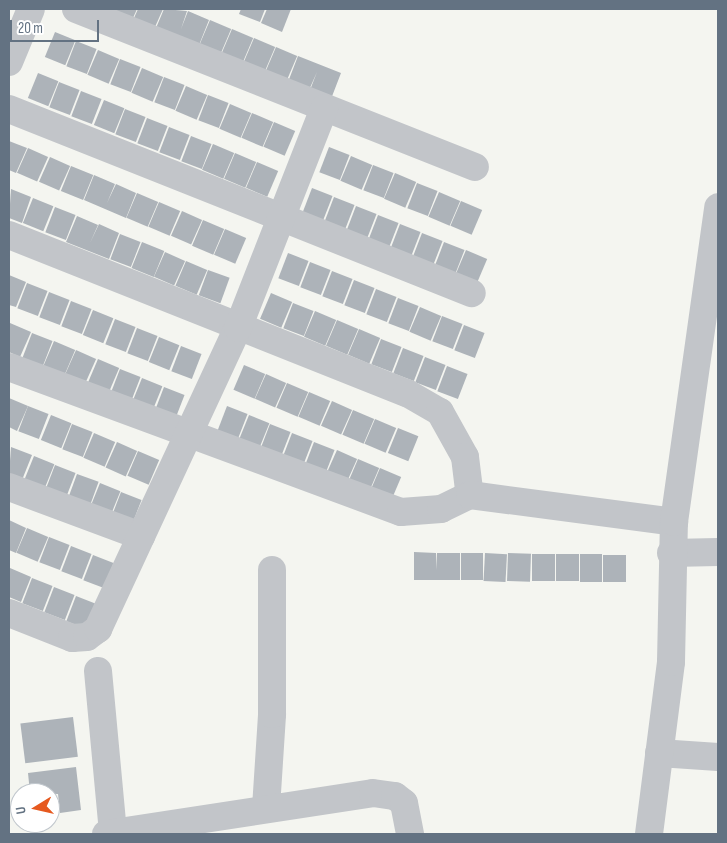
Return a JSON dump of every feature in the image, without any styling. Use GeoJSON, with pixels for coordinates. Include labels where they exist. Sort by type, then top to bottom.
{"type":"FeatureCollection","features":[{"type":"Feature","properties":{"kind":"street"},"geometry":{"type":"LineString","coordinates":[[9,62],[31,9]]}},
{"type":"Feature","properties":{"kind":"street"},"geometry":{"type":"LineString","coordinates":[[76,9],[475,167]]}},
{"type":"Feature","properties":{"kind":"street"},"geometry":{"type":"LineString","coordinates":[[9,613],[72,638],[93,634],[190,435],[238,328],[280,216],[324,108]]}},
{"type":"Feature","properties":{"kind":"street"},"geometry":{"type":"LineString","coordinates":[[9,109],[472,293]]}},
{"type":"Feature","properties":{"kind":"street"},"geometry":{"type":"LineString","coordinates":[[649,834],[671,662],[671,553],[674,522],[718,207]]}},
{"type":"Feature","properties":{"kind":"street"},"geometry":{"type":"LineString","coordinates":[[9,236],[238,328],[407,393],[440,412],[465,457],[470,495]]}},
{"type":"Feature","properties":{"kind":"street"},"geometry":{"type":"LineString","coordinates":[[9,367],[401,512],[441,509],[470,495],[674,522]]}},
{"type":"Feature","properties":{"kind":"street"},"geometry":{"type":"LineString","coordinates":[[9,487],[141,536]]}},
{"type":"Feature","properties":{"kind":"street"},"geometry":{"type":"LineString","coordinates":[[671,553],[718,552]]}},
{"type":"Feature","properties":{"kind":"street"},"geometry":{"type":"LineString","coordinates":[[266,808],[272,714],[272,570]]}},
{"type":"Feature","properties":{"kind":"street"},"geometry":{"type":"LineString","coordinates":[[98,671],[119,833],[212,826],[266,808],[373,793],[395,796],[409,813],[410,834]]}},
{"type":"Feature","properties":{"kind":"street"},"geometry":{"type":"LineString","coordinates":[[659,753],[718,756]]}},
{"type":"Feature","properties":{"kind":"building"},"geometry":{"type":"Polygon","coordinates":[[[111,9],[137,9],[133,18],[111,9]]]}},
{"type":"Feature","properties":{"kind":"building"},"geometry":{"type":"Polygon","coordinates":[[[138,9],[163,9],[155,27],[134,18],[138,9]]]}},
{"type":"Feature","properties":{"kind":"building"},"geometry":{"type":"Polygon","coordinates":[[[164,9],[187,11],[181,29],[188,11],[209,20],[199,45],[156,28],[164,9]]]}},
{"type":"Feature","properties":{"kind":"building"},"geometry":{"type":"Polygon","coordinates":[[[241,9],[265,9],[260,22],[239,14],[241,9]]]}},
{"type":"Feature","properties":{"kind":"building"},"geometry":{"type":"Polygon","coordinates":[[[267,9],[291,9],[282,32],[261,23],[267,9]]]}},
{"type":"Feature","properties":{"kind":"building"},"geometry":{"type":"Polygon","coordinates":[[[210,20],[231,29],[221,54],[199,45],[210,20]]]}},
{"type":"Feature","properties":{"kind":"building"},"geometry":{"type":"Polygon","coordinates":[[[232,29],[253,38],[243,63],[221,54],[232,29]]]}},
{"type":"Feature","properties":{"kind":"building"},"geometry":{"type":"Polygon","coordinates":[[[55,32],[75,40],[65,65],[45,57],[55,32]]]}},
{"type":"Feature","properties":{"kind":"building"},"geometry":{"type":"Polygon","coordinates":[[[254,38],[275,47],[264,73],[243,64],[254,38]]]}},
{"type":"Feature","properties":{"kind":"building"},"geometry":{"type":"Polygon","coordinates":[[[76,41],[97,49],[87,74],[66,66],[76,41]]]}},
{"type":"Feature","properties":{"kind":"building"},"geometry":{"type":"Polygon","coordinates":[[[276,47],[297,56],[286,82],[265,73],[276,47]]]}},
{"type":"Feature","properties":{"kind":"building"},"geometry":{"type":"Polygon","coordinates":[[[98,50],[119,59],[109,84],[87,75],[98,50]]]}},
{"type":"Feature","properties":{"kind":"building"},"geometry":{"type":"Polygon","coordinates":[[[298,56],[341,73],[331,99],[310,90],[317,72],[309,90],[288,82],[298,56]]]}},
{"type":"Feature","properties":{"kind":"building"},"geometry":{"type":"Polygon","coordinates":[[[120,59],[141,67],[131,92],[110,84],[120,59]]]}},
{"type":"Feature","properties":{"kind":"building"},"geometry":{"type":"Polygon","coordinates":[[[142,68],[163,77],[153,102],[131,93],[142,68]]]}},
{"type":"Feature","properties":{"kind":"building"},"geometry":{"type":"Polygon","coordinates":[[[38,73],[58,81],[48,106],[28,98],[38,73]]]}},
{"type":"Feature","properties":{"kind":"building"},"geometry":{"type":"Polygon","coordinates":[[[164,77],[185,85],[175,110],[154,102],[164,77]]]}},
{"type":"Feature","properties":{"kind":"building"},"geometry":{"type":"Polygon","coordinates":[[[59,82],[80,90],[70,115],[49,107],[59,82]]]}},
{"type":"Feature","properties":{"kind":"building"},"geometry":{"type":"Polygon","coordinates":[[[186,86],[207,95],[197,120],[175,111],[186,86]]]}},
{"type":"Feature","properties":{"kind":"building"},"geometry":{"type":"Polygon","coordinates":[[[81,91],[102,99],[92,124],[71,116],[81,91]]]}},
{"type":"Feature","properties":{"kind":"building"},"geometry":{"type":"Polygon","coordinates":[[[208,95],[229,103],[219,128],[198,120],[208,95]]]}},
{"type":"Feature","properties":{"kind":"building"},"geometry":{"type":"Polygon","coordinates":[[[104,100],[124,108],[114,133],[94,125],[104,100]]]}},
{"type":"Feature","properties":{"kind":"building"},"geometry":{"type":"Polygon","coordinates":[[[230,104],[251,113],[241,138],[219,129],[230,104]]]}},
{"type":"Feature","properties":{"kind":"building"},"geometry":{"type":"Polygon","coordinates":[[[125,109],[146,117],[136,142],[115,134],[125,109]]]}},
{"type":"Feature","properties":{"kind":"building"},"geometry":{"type":"Polygon","coordinates":[[[252,113],[273,122],[263,147],[241,138],[252,113]]]}},
{"type":"Feature","properties":{"kind":"building"},"geometry":{"type":"Polygon","coordinates":[[[147,118],[168,126],[158,151],[137,143],[147,118]]]}},
{"type":"Feature","properties":{"kind":"building"},"geometry":{"type":"Polygon","coordinates":[[[274,122],[295,131],[285,156],[263,147],[274,122]]]}},
{"type":"Feature","properties":{"kind":"building"},"geometry":{"type":"Polygon","coordinates":[[[169,127],[190,135],[180,160],[159,152],[169,127]]]}},
{"type":"Feature","properties":{"kind":"building"},"geometry":{"type":"Polygon","coordinates":[[[191,136],[212,144],[202,169],[181,161],[191,136]]]}},
{"type":"Feature","properties":{"kind":"building"},"geometry":{"type":"Polygon","coordinates":[[[9,141],[27,148],[16,173],[9,170],[9,141]]]}},
{"type":"Feature","properties":{"kind":"building"},"geometry":{"type":"Polygon","coordinates":[[[213,144],[234,153],[223,179],[202,170],[213,144]]]}},
{"type":"Feature","properties":{"kind":"building"},"geometry":{"type":"Polygon","coordinates":[[[329,147],[350,155],[340,180],[319,172],[329,147]]]}},
{"type":"Feature","properties":{"kind":"building"},"geometry":{"type":"Polygon","coordinates":[[[28,148],[48,157],[37,182],[17,173],[28,148]]]}},
{"type":"Feature","properties":{"kind":"building"},"geometry":{"type":"Polygon","coordinates":[[[235,153],[256,162],[245,188],[224,179],[235,153]]]}},
{"type":"Feature","properties":{"kind":"building"},"geometry":{"type":"Polygon","coordinates":[[[351,156],[372,165],[362,190],[340,181],[351,156]]]}},
{"type":"Feature","properties":{"kind":"building"},"geometry":{"type":"Polygon","coordinates":[[[50,157],[70,166],[59,191],[39,182],[50,157]]]}},
{"type":"Feature","properties":{"kind":"building"},"geometry":{"type":"Polygon","coordinates":[[[257,162],[278,171],[267,197],[246,188],[257,162]]]}},
{"type":"Feature","properties":{"kind":"building"},"geometry":{"type":"Polygon","coordinates":[[[373,165],[394,173],[384,198],[363,190],[373,165]]]}},
{"type":"Feature","properties":{"kind":"building"},"geometry":{"type":"Polygon","coordinates":[[[71,166],[93,175],[83,200],[61,191],[71,166]]]}},
{"type":"Feature","properties":{"kind":"building"},"geometry":{"type":"Polygon","coordinates":[[[395,173],[416,182],[405,208],[384,199],[395,173]]]}},
{"type":"Feature","properties":{"kind":"building"},"geometry":{"type":"Polygon","coordinates":[[[94,175],[115,184],[107,203],[116,184],[136,193],[126,218],[84,200],[94,175]]]}},
{"type":"Feature","properties":{"kind":"building"},"geometry":{"type":"Polygon","coordinates":[[[417,183],[438,191],[428,216],[407,208],[417,183]]]}},
{"type":"Feature","properties":{"kind":"building"},"geometry":{"type":"Polygon","coordinates":[[[312,188],[333,196],[323,221],[302,213],[312,188]]]}},
{"type":"Feature","properties":{"kind":"building"},"geometry":{"type":"Polygon","coordinates":[[[11,189],[31,197],[22,223],[9,218],[11,189]]]}},
{"type":"Feature","properties":{"kind":"building"},"geometry":{"type":"Polygon","coordinates":[[[439,192],[460,201],[450,226],[428,217],[439,192]]]}},
{"type":"Feature","properties":{"kind":"building"},"geometry":{"type":"Polygon","coordinates":[[[137,193],[158,202],[148,227],[126,218],[137,193]]]}},
{"type":"Feature","properties":{"kind":"building"},"geometry":{"type":"Polygon","coordinates":[[[334,197],[355,205],[345,230],[324,222],[334,197]]]}},
{"type":"Feature","properties":{"kind":"building"},"geometry":{"type":"Polygon","coordinates":[[[33,198],[53,206],[43,231],[23,223],[33,198]]]}},
{"type":"Feature","properties":{"kind":"building"},"geometry":{"type":"Polygon","coordinates":[[[461,201],[482,210],[472,235],[450,226],[461,201]]]}},
{"type":"Feature","properties":{"kind":"building"},"geometry":{"type":"Polygon","coordinates":[[[159,202],[180,211],[170,236],[148,227],[159,202]]]}},
{"type":"Feature","properties":{"kind":"building"},"geometry":{"type":"Polygon","coordinates":[[[356,206],[377,214],[367,239],[346,231],[356,206]]]}},
{"type":"Feature","properties":{"kind":"building"},"geometry":{"type":"Polygon","coordinates":[[[55,207],[76,215],[66,240],[45,232],[55,207]]]}},
{"type":"Feature","properties":{"kind":"building"},"geometry":{"type":"Polygon","coordinates":[[[182,211],[202,220],[191,245],[171,236],[182,211]]]}},
{"type":"Feature","properties":{"kind":"building"},"geometry":{"type":"Polygon","coordinates":[[[378,215],[399,223],[389,248],[368,240],[378,215]]]}},
{"type":"Feature","properties":{"kind":"building"},"geometry":{"type":"Polygon","coordinates":[[[77,216],[98,225],[90,243],[99,224],[119,233],[109,259],[66,242],[77,216]]]}},
{"type":"Feature","properties":{"kind":"building"},"geometry":{"type":"Polygon","coordinates":[[[203,220],[224,229],[213,255],[192,246],[203,220]]]}},
{"type":"Feature","properties":{"kind":"building"},"geometry":{"type":"Polygon","coordinates":[[[400,224],[421,232],[411,257],[390,249],[400,224]]]}},
{"type":"Feature","properties":{"kind":"building"},"geometry":{"type":"Polygon","coordinates":[[[225,229],[246,238],[235,264],[214,255],[225,229]]]}},
{"type":"Feature","properties":{"kind":"building"},"geometry":{"type":"Polygon","coordinates":[[[422,233],[443,241],[433,266],[412,258],[422,233]]]}},
{"type":"Feature","properties":{"kind":"building"},"geometry":{"type":"Polygon","coordinates":[[[120,234],[141,242],[131,267],[110,259],[120,234]]]}},
{"type":"Feature","properties":{"kind":"building"},"geometry":{"type":"Polygon","coordinates":[[[142,242],[164,251],[154,277],[132,268],[142,242]]]}},
{"type":"Feature","properties":{"kind":"building"},"geometry":{"type":"Polygon","coordinates":[[[444,242],[465,250],[455,275],[434,267],[444,242]]]}},
{"type":"Feature","properties":{"kind":"building"},"geometry":{"type":"Polygon","coordinates":[[[466,250],[487,259],[476,285],[455,276],[466,250]]]}},
{"type":"Feature","properties":{"kind":"building"},"geometry":{"type":"Polygon","coordinates":[[[165,252],[185,261],[174,286],[154,277],[165,252]]]}},
{"type":"Feature","properties":{"kind":"building"},"geometry":{"type":"Polygon","coordinates":[[[288,253],[309,261],[299,286],[278,278],[288,253]]]}},
{"type":"Feature","properties":{"kind":"building"},"geometry":{"type":"Polygon","coordinates":[[[186,261],[207,270],[197,295],[175,286],[186,261]]]}},
{"type":"Feature","properties":{"kind":"building"},"geometry":{"type":"Polygon","coordinates":[[[310,262],[331,270],[321,295],[300,287],[310,262]]]}},
{"type":"Feature","properties":{"kind":"building"},"geometry":{"type":"Polygon","coordinates":[[[208,270],[230,278],[220,303],[199,295],[208,270]]]}},
{"type":"Feature","properties":{"kind":"building"},"geometry":{"type":"Polygon","coordinates":[[[332,271],[353,279],[343,304],[322,296],[332,271]]]}},
{"type":"Feature","properties":{"kind":"building"},"geometry":{"type":"Polygon","coordinates":[[[9,275],[26,282],[16,307],[9,305],[9,275]]]}},
{"type":"Feature","properties":{"kind":"building"},"geometry":{"type":"Polygon","coordinates":[[[354,280],[375,288],[365,313],[344,305],[354,280]]]}},
{"type":"Feature","properties":{"kind":"building"},"geometry":{"type":"Polygon","coordinates":[[[27,283],[48,291],[38,316],[17,308],[27,283]]]}},
{"type":"Feature","properties":{"kind":"building"},"geometry":{"type":"Polygon","coordinates":[[[376,289],[397,297],[387,322],[366,314],[376,289]]]}},
{"type":"Feature","properties":{"kind":"building"},"geometry":{"type":"Polygon","coordinates":[[[49,292],[70,300],[60,325],[39,317],[49,292]]]}},
{"type":"Feature","properties":{"kind":"building"},"geometry":{"type":"Polygon","coordinates":[[[271,293],[292,302],[281,328],[260,319],[271,293]]]}},
{"type":"Feature","properties":{"kind":"building"},"geometry":{"type":"Polygon","coordinates":[[[398,298],[419,306],[409,331],[388,323],[398,298]]]}},
{"type":"Feature","properties":{"kind":"building"},"geometry":{"type":"Polygon","coordinates":[[[71,301],[92,309],[82,334],[61,326],[71,301]]]}},
{"type":"Feature","properties":{"kind":"building"},"geometry":{"type":"Polygon","coordinates":[[[293,303],[314,311],[304,336],[283,328],[293,303]]]}},
{"type":"Feature","properties":{"kind":"building"},"geometry":{"type":"Polygon","coordinates":[[[420,307],[441,316],[431,341],[409,332],[420,307]]]}},
{"type":"Feature","properties":{"kind":"building"},"geometry":{"type":"Polygon","coordinates":[[[93,310],[113,318],[103,343],[83,335],[93,310]]]}},
{"type":"Feature","properties":{"kind":"building"},"geometry":{"type":"Polygon","coordinates":[[[315,311],[336,320],[325,346],[304,337],[315,311]]]}},
{"type":"Feature","properties":{"kind":"building"},"geometry":{"type":"Polygon","coordinates":[[[442,316],[463,324],[453,349],[432,341],[442,316]]]}},
{"type":"Feature","properties":{"kind":"building"},"geometry":{"type":"Polygon","coordinates":[[[115,319],[136,327],[126,352],[105,344],[115,319]]]}},
{"type":"Feature","properties":{"kind":"building"},"geometry":{"type":"Polygon","coordinates":[[[337,320],[358,329],[347,355],[326,346],[337,320]]]}},
{"type":"Feature","properties":{"kind":"building"},"geometry":{"type":"Polygon","coordinates":[[[10,323],[31,332],[20,357],[9,352],[10,323]]]}},
{"type":"Feature","properties":{"kind":"building"},"geometry":{"type":"Polygon","coordinates":[[[464,325],[485,333],[475,358],[454,350],[464,325]]]}},
{"type":"Feature","properties":{"kind":"building"},"geometry":{"type":"Polygon","coordinates":[[[137,328],[158,336],[148,361],[127,353],[137,328]]]}},
{"type":"Feature","properties":{"kind":"building"},"geometry":{"type":"Polygon","coordinates":[[[359,329],[380,338],[369,364],[348,355],[359,329]]]}},
{"type":"Feature","properties":{"kind":"building"},"geometry":{"type":"Polygon","coordinates":[[[32,333],[53,341],[43,366],[22,358],[32,333]]]}},
{"type":"Feature","properties":{"kind":"building"},"geometry":{"type":"Polygon","coordinates":[[[159,337],[179,345],[169,370],[149,362],[159,337]]]}},
{"type":"Feature","properties":{"kind":"building"},"geometry":{"type":"Polygon","coordinates":[[[381,339],[402,347],[392,372],[371,364],[381,339]]]}},
{"type":"Feature","properties":{"kind":"building"},"geometry":{"type":"Polygon","coordinates":[[[54,341],[75,350],[64,376],[43,367],[54,341]]]}},
{"type":"Feature","properties":{"kind":"building"},"geometry":{"type":"Polygon","coordinates":[[[181,346],[202,354],[192,379],[171,371],[181,346]]]}},
{"type":"Feature","properties":{"kind":"building"},"geometry":{"type":"Polygon","coordinates":[[[403,348],[424,356],[414,381],[393,373],[403,348]]]}},
{"type":"Feature","properties":{"kind":"building"},"geometry":{"type":"Polygon","coordinates":[[[76,350],[96,359],[85,385],[65,376],[76,350]]]}},
{"type":"Feature","properties":{"kind":"building"},"geometry":{"type":"Polygon","coordinates":[[[425,357],[446,365],[436,390],[415,382],[425,357]]]}},
{"type":"Feature","properties":{"kind":"building"},"geometry":{"type":"Polygon","coordinates":[[[98,359],[119,368],[108,394],[87,385],[98,359]]]}},
{"type":"Feature","properties":{"kind":"building"},"geometry":{"type":"Polygon","coordinates":[[[244,365],[265,374],[255,399],[233,390],[244,365]]]}},
{"type":"Feature","properties":{"kind":"building"},"geometry":{"type":"Polygon","coordinates":[[[447,366],[468,374],[458,399],[437,391],[447,366]]]}},
{"type":"Feature","properties":{"kind":"building"},"geometry":{"type":"Polygon","coordinates":[[[120,369],[141,377],[131,402],[110,394],[120,369]]]}},
{"type":"Feature","properties":{"kind":"building"},"geometry":{"type":"Polygon","coordinates":[[[266,374],[286,383],[275,408],[255,399],[266,374]]]}},
{"type":"Feature","properties":{"kind":"building"},"geometry":{"type":"Polygon","coordinates":[[[142,378],[162,386],[152,411],[132,403],[142,378]]]}},
{"type":"Feature","properties":{"kind":"building"},"geometry":{"type":"Polygon","coordinates":[[[287,383],[308,392],[298,417],[276,408],[287,383]]]}},
{"type":"Feature","properties":{"kind":"building"},"geometry":{"type":"Polygon","coordinates":[[[164,387],[185,395],[175,420],[154,412],[164,387]]]}},
{"type":"Feature","properties":{"kind":"building"},"geometry":{"type":"Polygon","coordinates":[[[309,392],[330,401],[320,426],[298,417],[309,392]]]}},
{"type":"Feature","properties":{"kind":"building"},"geometry":{"type":"Polygon","coordinates":[[[9,398],[28,406],[17,431],[9,427],[9,398]]]}},
{"type":"Feature","properties":{"kind":"building"},"geometry":{"type":"Polygon","coordinates":[[[332,401],[352,410],[341,435],[321,426],[332,401]]]}},
{"type":"Feature","properties":{"kind":"building"},"geometry":{"type":"Polygon","coordinates":[[[28,406],[49,414],[39,439],[18,431],[28,406]]]}},
{"type":"Feature","properties":{"kind":"building"},"geometry":{"type":"Polygon","coordinates":[[[227,406],[248,414],[238,439],[217,431],[227,406]]]}},
{"type":"Feature","properties":{"kind":"building"},"geometry":{"type":"Polygon","coordinates":[[[353,410],[374,419],[364,444],[342,435],[353,410]]]}},
{"type":"Feature","properties":{"kind":"building"},"geometry":{"type":"Polygon","coordinates":[[[51,415],[71,423],[61,448],[41,440],[51,415]]]}},
{"type":"Feature","properties":{"kind":"building"},"geometry":{"type":"Polygon","coordinates":[[[249,415],[269,423],[259,448],[239,440],[249,415]]]}},
{"type":"Feature","properties":{"kind":"building"},"geometry":{"type":"Polygon","coordinates":[[[375,419],[396,428],[386,453],[364,444],[375,419]]]}},
{"type":"Feature","properties":{"kind":"building"},"geometry":{"type":"Polygon","coordinates":[[[72,424],[93,432],[83,457],[62,449],[72,424]]]}},
{"type":"Feature","properties":{"kind":"building"},"geometry":{"type":"Polygon","coordinates":[[[270,424],[291,432],[281,457],[260,449],[270,424]]]}},
{"type":"Feature","properties":{"kind":"building"},"geometry":{"type":"Polygon","coordinates":[[[398,428],[418,436],[408,461],[388,453],[398,428]]]}},
{"type":"Feature","properties":{"kind":"building"},"geometry":{"type":"Polygon","coordinates":[[[94,433],[115,442],[105,467],[83,458],[94,433]]]}},
{"type":"Feature","properties":{"kind":"building"},"geometry":{"type":"Polygon","coordinates":[[[292,433],[313,441],[303,466],[282,458],[292,433]]]}},
{"type":"Feature","properties":{"kind":"building"},"geometry":{"type":"Polygon","coordinates":[[[117,442],[137,451],[126,477],[106,468],[117,442]]]}},
{"type":"Feature","properties":{"kind":"building"},"geometry":{"type":"Polygon","coordinates":[[[314,442],[335,450],[325,475],[304,467],[314,442]]]}},
{"type":"Feature","properties":{"kind":"building"},"geometry":{"type":"Polygon","coordinates":[[[11,447],[32,455],[22,480],[9,475],[11,447]]]}},
{"type":"Feature","properties":{"kind":"building"},"geometry":{"type":"Polygon","coordinates":[[[337,450],[357,459],[346,485],[326,476],[337,450]]]}},
{"type":"Feature","properties":{"kind":"building"},"geometry":{"type":"Polygon","coordinates":[[[138,451],[159,460],[149,485],[127,476],[138,451]]]}},
{"type":"Feature","properties":{"kind":"building"},"geometry":{"type":"Polygon","coordinates":[[[34,456],[54,464],[44,489],[24,481],[34,456]]]}},
{"type":"Feature","properties":{"kind":"building"},"geometry":{"type":"Polygon","coordinates":[[[358,459],[379,468],[368,494],[347,485],[358,459]]]}},
{"type":"Feature","properties":{"kind":"building"},"geometry":{"type":"Polygon","coordinates":[[[55,465],[76,473],[66,498],[45,490],[55,465]]]}},
{"type":"Feature","properties":{"kind":"building"},"geometry":{"type":"Polygon","coordinates":[[[380,468],[401,477],[390,503],[369,494],[380,468]]]}},
{"type":"Feature","properties":{"kind":"building"},"geometry":{"type":"Polygon","coordinates":[[[77,474],[99,482],[89,507],[68,499],[77,474]]]}},
{"type":"Feature","properties":{"kind":"building"},"geometry":{"type":"Polygon","coordinates":[[[100,483],[120,491],[110,516],[90,508],[100,483]]]}},
{"type":"Feature","properties":{"kind":"building"},"geometry":{"type":"Polygon","coordinates":[[[121,492],[142,500],[132,525],[111,517],[121,492]]]}},
{"type":"Feature","properties":{"kind":"building"},"geometry":{"type":"Polygon","coordinates":[[[9,520],[26,528],[16,553],[9,550],[9,520]]]}},
{"type":"Feature","properties":{"kind":"building"},"geometry":{"type":"Polygon","coordinates":[[[27,528],[48,537],[38,562],[16,553],[27,528]]]}},
{"type":"Feature","properties":{"kind":"building"},"geometry":{"type":"Polygon","coordinates":[[[49,537],[70,545],[60,570],[39,562],[49,537]]]}},
{"type":"Feature","properties":{"kind":"building"},"geometry":{"type":"Polygon","coordinates":[[[71,546],[92,554],[82,579],[61,571],[71,546]]]}},
{"type":"Feature","properties":{"kind":"building"},"geometry":{"type":"Polygon","coordinates":[[[414,552],[436,553],[436,570],[437,553],[460,553],[460,580],[414,580],[414,552]]]}},
{"type":"Feature","properties":{"kind":"building"},"geometry":{"type":"Polygon","coordinates":[[[461,553],[483,553],[483,580],[461,580],[461,553]]]}},
{"type":"Feature","properties":{"kind":"building"},"geometry":{"type":"Polygon","coordinates":[[[485,553],[507,554],[506,582],[484,581],[485,553]]]}},
{"type":"Feature","properties":{"kind":"building"},"geometry":{"type":"Polygon","coordinates":[[[508,553],[531,554],[530,582],[507,581],[508,553]]]}},
{"type":"Feature","properties":{"kind":"building"},"geometry":{"type":"Polygon","coordinates":[[[532,554],[555,554],[555,581],[532,581],[532,554]]]}},
{"type":"Feature","properties":{"kind":"building"},"geometry":{"type":"Polygon","coordinates":[[[556,554],[579,554],[579,581],[556,581],[556,554]]]}},
{"type":"Feature","properties":{"kind":"building"},"geometry":{"type":"Polygon","coordinates":[[[580,554],[602,554],[602,582],[580,582],[580,554]]]}},
{"type":"Feature","properties":{"kind":"building"},"geometry":{"type":"Polygon","coordinates":[[[580,554],[602,554],[602,582],[580,582],[580,554]]]}},
{"type":"Feature","properties":{"kind":"building"},"geometry":{"type":"Polygon","coordinates":[[[93,555],[114,563],[104,588],[83,580],[93,555]]]}},
{"type":"Feature","properties":{"kind":"building"},"geometry":{"type":"Polygon","coordinates":[[[10,568],[31,577],[21,602],[9,597],[10,568]]]}},
{"type":"Feature","properties":{"kind":"building"},"geometry":{"type":"Polygon","coordinates":[[[32,578],[53,586],[43,611],[22,603],[32,578]]]}},
{"type":"Feature","properties":{"kind":"building"},"geometry":{"type":"Polygon","coordinates":[[[54,587],[75,595],[65,620],[44,612],[54,587]]]}},
{"type":"Feature","properties":{"kind":"building"},"geometry":{"type":"Polygon","coordinates":[[[76,596],[97,604],[87,629],[66,621],[76,596]]]}},
{"type":"Feature","properties":{"kind":"building"},"geometry":{"type":"Polygon","coordinates":[[[73,717],[78,757],[25,763],[20,723],[73,717]]]}},
{"type":"Feature","properties":{"kind":"building"},"geometry":{"type":"Polygon","coordinates":[[[76,767],[81,810],[60,813],[60,783],[29,783],[28,773],[76,767]]]}}]}
